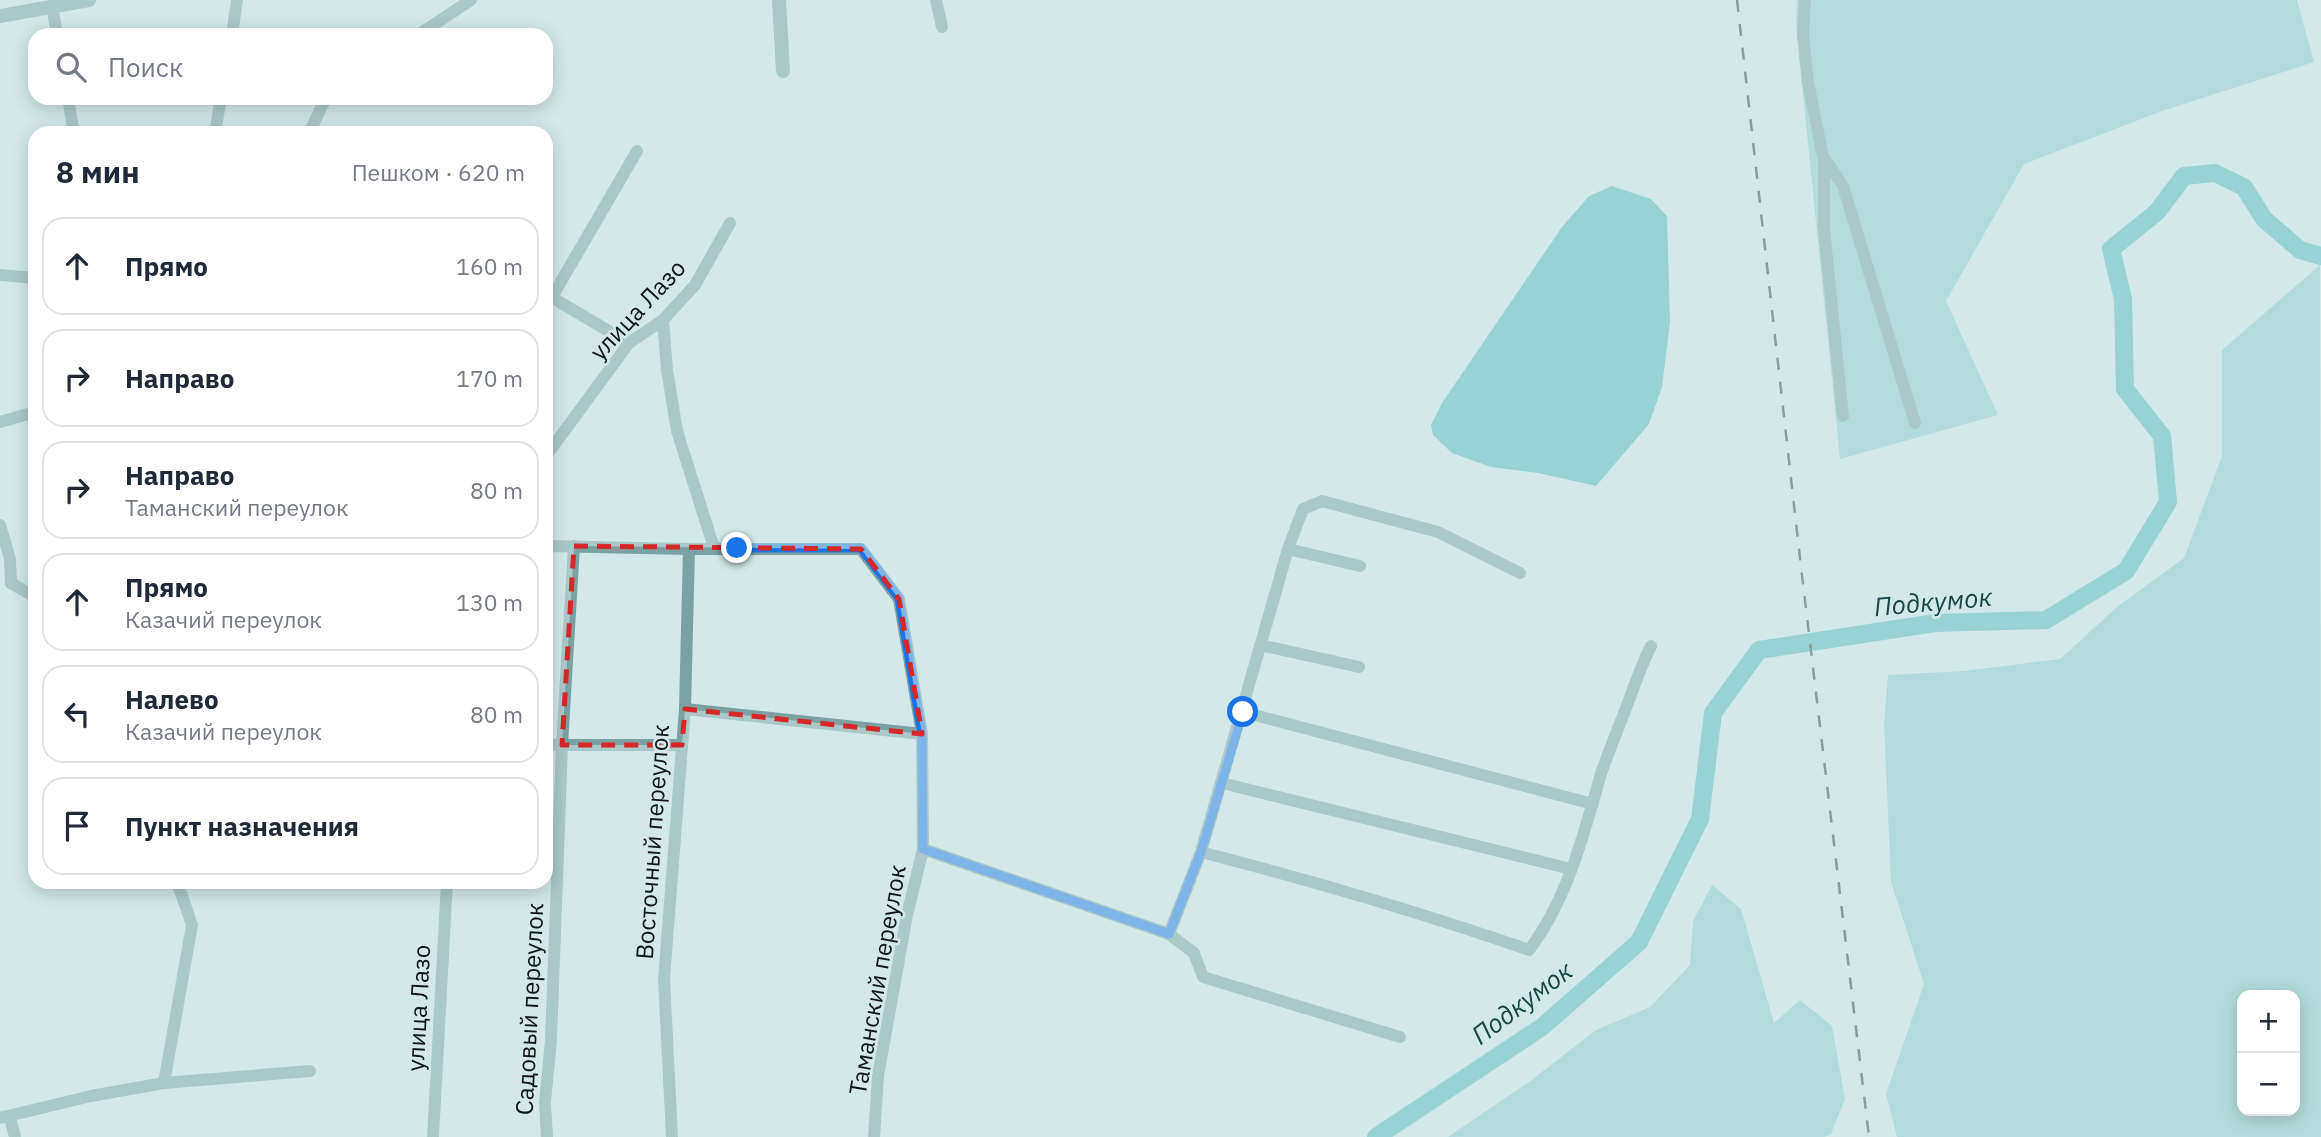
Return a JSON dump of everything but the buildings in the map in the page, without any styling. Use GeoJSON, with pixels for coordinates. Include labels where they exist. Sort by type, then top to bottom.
{"type":"FeatureCollection","features":[{"type":"Feature","properties":{"kind":"street"},"geometry":{"type":"LineString","coordinates":[[0,16],[89,0]]}},
{"type":"Feature","properties":{"kind":"street"},"geometry":{"type":"LineString","coordinates":[[233,28],[237,0]]}},
{"type":"Feature","properties":{"kind":"street"},"geometry":{"type":"LineString","coordinates":[[429,28],[471,0]]}},
{"type":"Feature","properties":{"kind":"street"},"geometry":{"type":"LineString","coordinates":[[779,0],[783,71]]}},
{"type":"Feature","properties":{"kind":"street"},"geometry":{"type":"LineString","coordinates":[[936,0],[942,27]]}},
{"type":"Feature","properties":{"kind":"street"},"geometry":{"type":"LineString","coordinates":[[1805,0],[1803,35],[1808,82],[1824,158],[1824,229],[1843,416]]}},
{"type":"Feature","properties":{"kind":"street"},"geometry":{"type":"LineString","coordinates":[[52,6],[56,28]]}},
{"type":"Feature","properties":{"kind":"street"},"geometry":{"type":"LineString","coordinates":[[69,105],[73,126]]}},
{"type":"Feature","properties":{"kind":"street"},"geometry":{"type":"LineString","coordinates":[[216,126],[220,105]]}},
{"type":"Feature","properties":{"kind":"street"},"geometry":{"type":"LineString","coordinates":[[312,126],[323,105]]}},
{"type":"Feature","properties":{"kind":"street"},"geometry":{"type":"LineString","coordinates":[[553,288],[637,151]]}},
{"type":"Feature","properties":{"kind":"street"},"geometry":{"type":"LineString","coordinates":[[1824,158],[1843,186],[1915,423]]}},
{"type":"Feature","properties":{"kind":"street","name":"улица Лазо"},"geometry":{"type":"LineString","coordinates":[[553,446],[629,343],[663,320],[695,285],[730,223]]}},
{"type":"Feature","properties":{"kind":"street"},"geometry":{"type":"LineString","coordinates":[[0,275],[28,277]]}},
{"type":"Feature","properties":{"kind":"street"},"geometry":{"type":"LineString","coordinates":[[553,297],[629,343]]}},
{"type":"Feature","properties":{"kind":"street"},"geometry":{"type":"LineString","coordinates":[[553,546],[689,550],[714,548],[677,431],[667,370],[663,320]]}},
{"type":"Feature","properties":{"kind":"street"},"geometry":{"type":"LineString","coordinates":[[0,422],[28,414]]}},
{"type":"Feature","properties":{"kind":"street"},"geometry":{"type":"LineString","coordinates":[[1169,934],[1201,852],[1288,549],[1303,509],[1322,501],[1438,532],[1521,573]]}},
{"type":"Feature","properties":{"kind":"street"},"geometry":{"type":"LineString","coordinates":[[0,525],[10,559],[6,583],[28,594]]}},
{"type":"Feature","properties":{"kind":"street","name":"Садовый переулок"},"geometry":{"type":"LineString","coordinates":[[547,1137],[545,1102],[551,1040],[562,745],[574,546]]}},
{"type":"Feature","properties":{"kind":"street","name":"Таманский переулок"},"geometry":{"type":"LineString","coordinates":[[714,548],[861,548],[899,598],[922,734],[923,849],[907,915],[878,1076],[874,1137]]}},
{"type":"Feature","properties":{"kind":"street"},"geometry":{"type":"LineString","coordinates":[[1288,549],[1360,566]]}},
{"type":"Feature","properties":{"kind":"street","name":"Восточный переулок"},"geometry":{"type":"LineString","coordinates":[[672,1137],[664,979],[685,709],[689,550]]}},
{"type":"Feature","properties":{"kind":"street"},"geometry":{"type":"LineString","coordinates":[[1260,645],[1359,667]]}},
{"type":"Feature","properties":{"kind":"street"},"geometry":{"type":"LineString","coordinates":[[1201,852],[1416,911],[1529,950],[1544,930],[1571,869],[1588,826],[1601,774],[1651,646]]}},
{"type":"Feature","properties":{"kind":"street"},"geometry":{"type":"LineString","coordinates":[[685,709],[922,734]]}},
{"type":"Feature","properties":{"kind":"street"},"geometry":{"type":"LineString","coordinates":[[1243,712],[1593,804]]}},
{"type":"Feature","properties":{"kind":"street"},"geometry":{"type":"LineString","coordinates":[[553,745],[682,745]]}},
{"type":"Feature","properties":{"kind":"street"},"geometry":{"type":"LineString","coordinates":[[1222,783],[1571,869]]}},
{"type":"Feature","properties":{"kind":"street"},"geometry":{"type":"LineString","coordinates":[[923,849],[1169,934],[1194,953],[1203,977],[1400,1037]]}},
{"type":"Feature","properties":{"kind":"street"},"geometry":{"type":"LineString","coordinates":[[164,1083],[192,925],[178,889]]}},
{"type":"Feature","properties":{"kind":"street","name":"улица Лазо"},"geometry":{"type":"LineString","coordinates":[[433,1137],[447,889]]}},
{"type":"Feature","properties":{"kind":"street"},"geometry":{"type":"LineString","coordinates":[[15,1137],[5,1118],[91,1096],[164,1083],[310,1071]]}},
{"type":"Feature","properties":{"kind":"highlighted area"},"geometry":{"type":"Polygon","coordinates":[[[574,546],[861,549],[899,599],[922,734],[685,709],[682,745],[562,745],[574,546]]]}},
{"type":"Feature","properties":{"kind":"shaded area"},"geometry":{"type":"Polygon","coordinates":[[[1797,0],[2297,0],[2314,62],[2162,111],[2024,164],[1946,301],[1998,415],[1840,459],[1796,25],[1797,0]]]}},
{"type":"Feature","properties":{"kind":"shaded area"},"geometry":{"type":"Polygon","coordinates":[[[1612,186],[1651,199],[1667,216],[1670,322],[1662,387],[1649,424],[1596,486],[1538,473],[1491,467],[1452,453],[1433,435],[1431,425],[1442,403],[1562,227],[1589,196],[1612,186]]]}},
{"type":"Feature","properties":{"kind":"shaded area"},"geometry":{"type":"Polygon","coordinates":[[[2320,265],[2321,1137],[1897,1137],[1886,1094],[1924,984],[1891,882],[1884,723],[1888,675],[1964,671],[2060,659],[2117,607],[2184,558],[2222,456],[2222,350],[2320,265]]]}},
{"type":"Feature","properties":{"kind":"shaded area"},"geometry":{"type":"Polygon","coordinates":[[[1712,885],[1741,909],[1774,1023],[1800,1000],[1832,1026],[1845,1099],[1831,1134],[1824,1137],[1448,1137],[1529,1082],[1596,1030],[1650,1007],[1690,965],[1693,921],[1712,885]]]}},
{"type":"Feature","properties":{"kind":"waterway","name":"Подкумок"},"geometry":{"type":"LineString","coordinates":[[1376,1137],[1542,1027],[1639,942],[1700,819],[1713,713],[1759,650],[1935,623],[2046,620],[2126,571],[2168,502],[2162,436],[2125,389],[2123,299],[2111,249],[2157,212],[2184,176],[2215,173],[2244,187],[2264,219],[2300,250],[2321,256]]}},
{"type":"Feature","properties":{"kind":"railway"},"geometry":{"type":"LineString","coordinates":[[1737,0],[1869,1137]]}},
{"type":"Feature","properties":{"kind":"route"},"geometry":{"type":"LineString","coordinates":[[737,548],[861,548],[899,598],[922,734],[923,849],[1169,934],[1201,852],[1243,712]]}}]}
